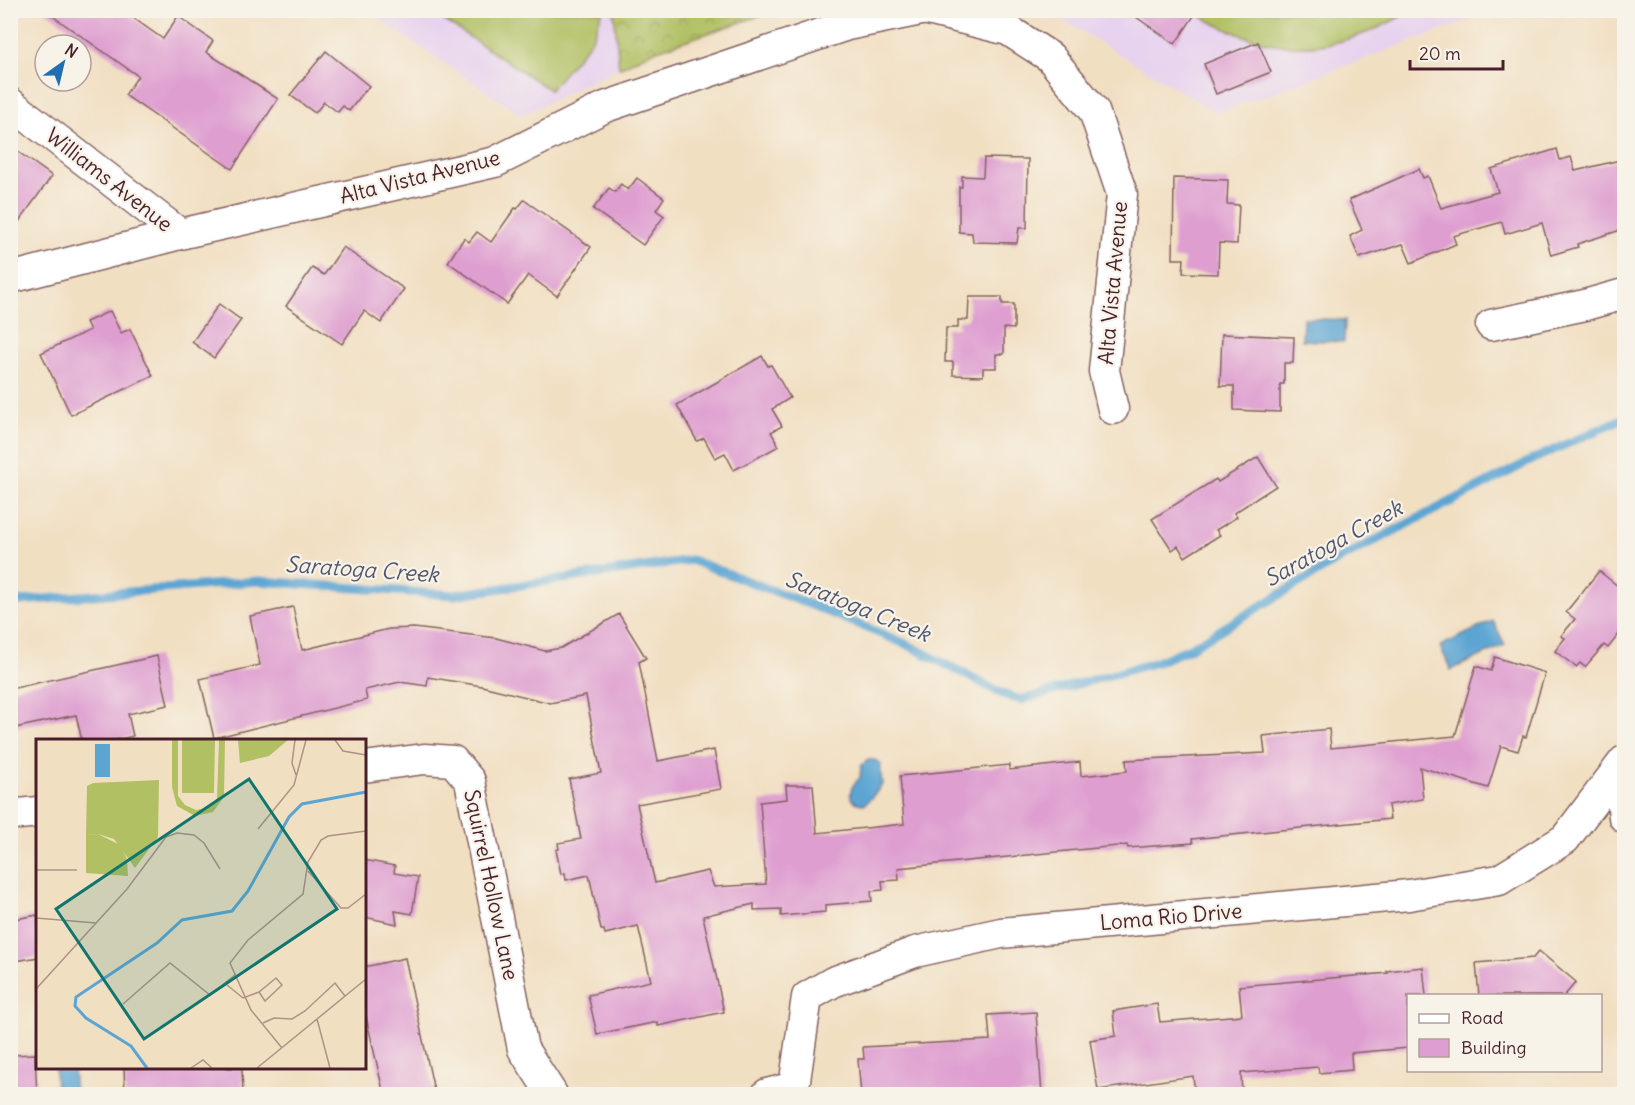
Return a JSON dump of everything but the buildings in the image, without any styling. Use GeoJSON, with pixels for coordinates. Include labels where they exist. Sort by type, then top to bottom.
{"type":"FeatureCollection","features":[{"type":"Feature","properties":{"kind":"street","name":"Alta Vista Avenue"},"geometry":{"type":"LineString","coordinates":[[10,278],[180,234],[495,162],[604,107],[847,26],[921,10]]}},
{"type":"Feature","properties":{"kind":"street","name":"Alta Vista Avenue"},"geometry":{"type":"LineString","coordinates":[[928,10],[1008,30],[1050,57],[1094,111],[1122,194],[1104,371],[1113,409]]}},
{"type":"Feature","properties":{"kind":"street","name":"Williams Avenue"},"geometry":{"type":"LineString","coordinates":[[10,103],[180,234]]}},
{"type":"Feature","properties":{"kind":"street"},"geometry":{"type":"LineString","coordinates":[[1491,325],[1585,306],[1624,294]]}},
{"type":"Feature","properties":{"kind":"street","name":"Squirrel Hollow Lane"},"geometry":{"type":"LineString","coordinates":[[366,767],[424,759],[453,761],[470,781],[523,1049],[552,1095]]}},
{"type":"Feature","properties":{"kind":"street"},"geometry":{"type":"LineString","coordinates":[[1622,765],[1624,817]]}},
{"type":"Feature","properties":{"kind":"street","name":"Loma Rio Drive"},"geometry":{"type":"LineString","coordinates":[[785,1092],[807,997],[832,982],[915,952],[1001,933],[1409,895],[1498,880],[1565,839],[1622,765]]}},
{"type":"Feature","properties":{"kind":"shaded area"},"geometry":{"type":"Polygon","coordinates":[[[367,11],[775,11],[651,52],[521,115],[367,11]]]}},
{"type":"Feature","properties":{"kind":"shaded area"},"geometry":{"type":"Polygon","coordinates":[[[1048,11],[1494,11],[1217,113],[1048,11]]]}},
{"type":"Feature","properties":{"kind":"green space"},"geometry":{"type":"Polygon","coordinates":[[[614,10],[775,11],[651,52],[619,68],[614,10]]]}},
{"type":"Feature","properties":{"kind":"green space"},"geometry":{"type":"Polygon","coordinates":[[[430,11],[603,11],[591,41],[550,90],[430,11]]]}},
{"type":"Feature","properties":{"kind":"green space"},"geometry":{"type":"Polygon","coordinates":[[[1192,11],[1410,11],[1354,37],[1327,44],[1301,46],[1274,44],[1248,37],[1220,26],[1192,11]]]}},
{"type":"Feature","properties":{"kind":"water"},"geometry":{"type":"Polygon","coordinates":[[[1303,318],[1345,320],[1344,342],[1302,340],[1303,318]]]}},
{"type":"Feature","properties":{"kind":"water"},"geometry":{"type":"Polygon","coordinates":[[[1493,621],[1505,645],[1451,670],[1440,646],[1493,621]]]}},
{"type":"Feature","properties":{"kind":"water"},"geometry":{"type":"Polygon","coordinates":[[[868,760],[875,760],[880,764],[882,784],[865,804],[854,801],[850,794],[860,778],[861,766],[868,760]]]}},
{"type":"Feature","properties":{"kind":"water"},"geometry":{"type":"Polygon","coordinates":[[[55,1069],[73,1069],[75,1094],[56,1094],[55,1069]]]}},
{"type":"Feature","properties":{"kind":"waterway","name":"Saratoga Creek"},"geometry":{"type":"LineString","coordinates":[[10,602],[258,581],[454,595],[691,560],[814,606],[908,645],[1005,695],[1021,700],[1157,662],[1190,648],[1343,557],[1536,458],[1624,418]]}}]}
